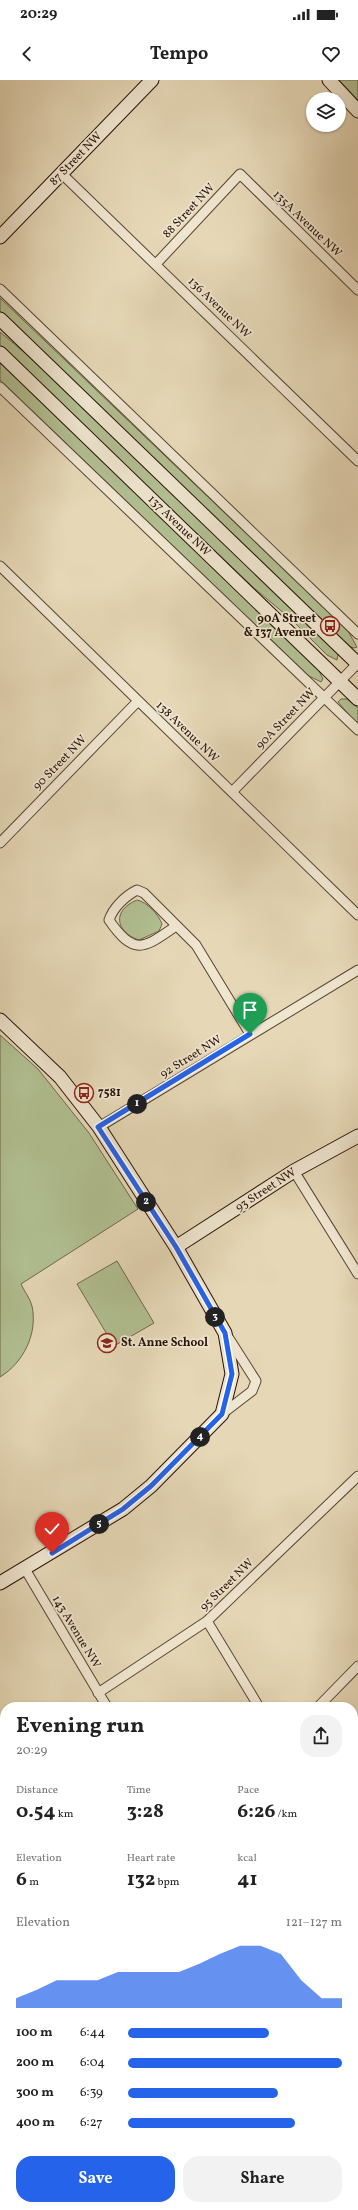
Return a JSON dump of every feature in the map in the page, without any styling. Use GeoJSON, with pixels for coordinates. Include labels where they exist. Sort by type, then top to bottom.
{"type":"FeatureCollection","features":[{"type":"Feature","properties":{"kind":"street"},"geometry":{"type":"LineString","coordinates":[[329,80],[358,111]]}},
{"type":"Feature","properties":{"kind":"street","name":"87 Street NW"},"geometry":{"type":"LineString","coordinates":[[0,237],[62,174],[147,82]]}},
{"type":"Feature","properties":{"kind":"street","name":"136 Avenue NW"},"geometry":{"type":"LineString","coordinates":[[62,174],[358,461]]}},
{"type":"Feature","properties":{"kind":"street","name":"88 Street NW"},"geometry":{"type":"LineString","coordinates":[[156,264],[240,174]]}},
{"type":"Feature","properties":{"kind":"street","name":"135A Avenue NW"},"geometry":{"type":"LineString","coordinates":[[240,174],[358,290]]}},
{"type":"Feature","properties":{"kind":"street"},"geometry":{"type":"LineString","coordinates":[[0,289],[358,634]]}},
{"type":"Feature","properties":{"kind":"street","name":"137 Avenue NW"},"geometry":{"type":"LineString","coordinates":[[0,319],[358,663]]}},
{"type":"Feature","properties":{"kind":"street","name":"137 Avenue NW"},"geometry":{"type":"LineString","coordinates":[[0,353],[358,699]]}},
{"type":"Feature","properties":{"kind":"street","name":"137 Avenue NW"},"geometry":{"type":"LineString","coordinates":[[0,387],[358,730]]}},
{"type":"Feature","properties":{"kind":"street","name":"138 Avenue NW"},"geometry":{"type":"LineString","coordinates":[[0,566],[358,915]]}},
{"type":"Feature","properties":{"kind":"street","name":"90A Street NW"},"geometry":{"type":"LineString","coordinates":[[232,792],[358,663]]}},
{"type":"Feature","properties":{"kind":"street","name":"90 Street NW"},"geometry":{"type":"LineString","coordinates":[[2,837],[138,701]]}},
{"type":"Feature","properties":{"kind":"street"},"geometry":{"type":"LineString","coordinates":[[176,926],[149,944],[140,947],[130,943],[109,920],[112,912],[130,893],[137,890],[144,893],[196,945],[250,1034]]}},
{"type":"Feature","properties":{"kind":"street","name":"92 Street NW"},"geometry":{"type":"LineString","coordinates":[[98,1127],[358,970]]}},
{"type":"Feature","properties":{"kind":"street"},"geometry":{"type":"LineString","coordinates":[[0,1020],[60,1076],[98,1127],[176,1247],[225,1333],[256,1381],[252,1391],[222,1414],[146,1491],[123,1509],[0,1583]]}},
{"type":"Feature","properties":{"kind":"street","name":"93 Street NW"},"geometry":{"type":"LineString","coordinates":[[176,1247],[294,1171],[358,1136]]}},
{"type":"Feature","properties":{"kind":"street"},"geometry":{"type":"LineString","coordinates":[[294,1171],[358,1274]]}},
{"type":"Feature","properties":{"kind":"street"},"geometry":{"type":"LineString","coordinates":[[222,1414],[232,1374],[225,1333]]}},
{"type":"Feature","properties":{"kind":"street","name":"95 Street NW"},"geometry":{"type":"LineString","coordinates":[[98,1693],[207,1621],[358,1476]]}},
{"type":"Feature","properties":{"kind":"street","name":"143 Avenue NW"},"geometry":{"type":"LineString","coordinates":[[25,1569],[104,1702]]}},
{"type":"Feature","properties":{"kind":"street"},"geometry":{"type":"LineString","coordinates":[[207,1621],[256,1702]]}},
{"type":"Feature","properties":{"kind":"street"},"geometry":{"type":"LineString","coordinates":[[323,1702],[358,1666]]}},
{"type":"Feature","properties":{"kind":"green space"},"geometry":{"type":"Polygon","coordinates":[[[339,80],[358,80],[358,100],[339,80]]]}},
{"type":"Feature","properties":{"kind":"green space"},"geometry":{"type":"Polygon","coordinates":[[[0,298],[348,631],[357,647],[354,648],[349,646],[0,311],[0,298]]]}},
{"type":"Feature","properties":{"kind":"green space"},"geometry":{"type":"Polygon","coordinates":[[[0,332],[50,374],[332,647],[338,654],[337,660],[327,655],[292,620],[254,588],[0,346],[0,332]]]}},
{"type":"Feature","properties":{"kind":"green space"},"geometry":{"type":"Polygon","coordinates":[[[0,362],[317,667],[323,679],[321,682],[309,676],[0,380],[0,362]]]}},
{"type":"Feature","properties":{"kind":"green space"},"geometry":{"type":"Polygon","coordinates":[[[341,699],[347,699],[358,708],[358,725],[338,702],[341,699]]]}},
{"type":"Feature","properties":{"kind":"green space"},"geometry":{"type":"Polygon","coordinates":[[[137,900],[145,903],[152,909],[162,924],[159,931],[139,940],[125,932],[120,921],[120,915],[123,909],[137,900]]]}},
{"type":"Feature","properties":{"kind":"green space"},"geometry":{"type":"Polygon","coordinates":[[[0,1035],[38,1069],[89,1133],[138,1209],[21,1284],[32,1306],[33,1327],[31,1337],[22,1356],[16,1364],[0,1377],[0,1035]]]}},
{"type":"Feature","properties":{"kind":"green space"},"geometry":{"type":"Polygon","coordinates":[[[117,1261],[154,1323],[114,1346],[77,1284],[117,1261]]]}},
{"type":"Feature","properties":{"kind":"place","name":"90A Street & 137 Avenue"},"geometry":{"type":"Point","coordinates":[330,626]}},
{"type":"Feature","properties":{"kind":"place","name":"7581"},"geometry":{"type":"Point","coordinates":[84,1093]}},
{"type":"Feature","properties":{"kind":"place","name":"St. Anne School"},"geometry":{"type":"Point","coordinates":[107,1343]}},
{"type":"Feature","properties":{"kind":"route"},"geometry":{"type":"LineString","coordinates":[[52,1553],[123,1509],[151,1486],[222,1414],[232,1374],[225,1333],[176,1247],[98,1127],[169,1085],[250,1034]]}}]}
